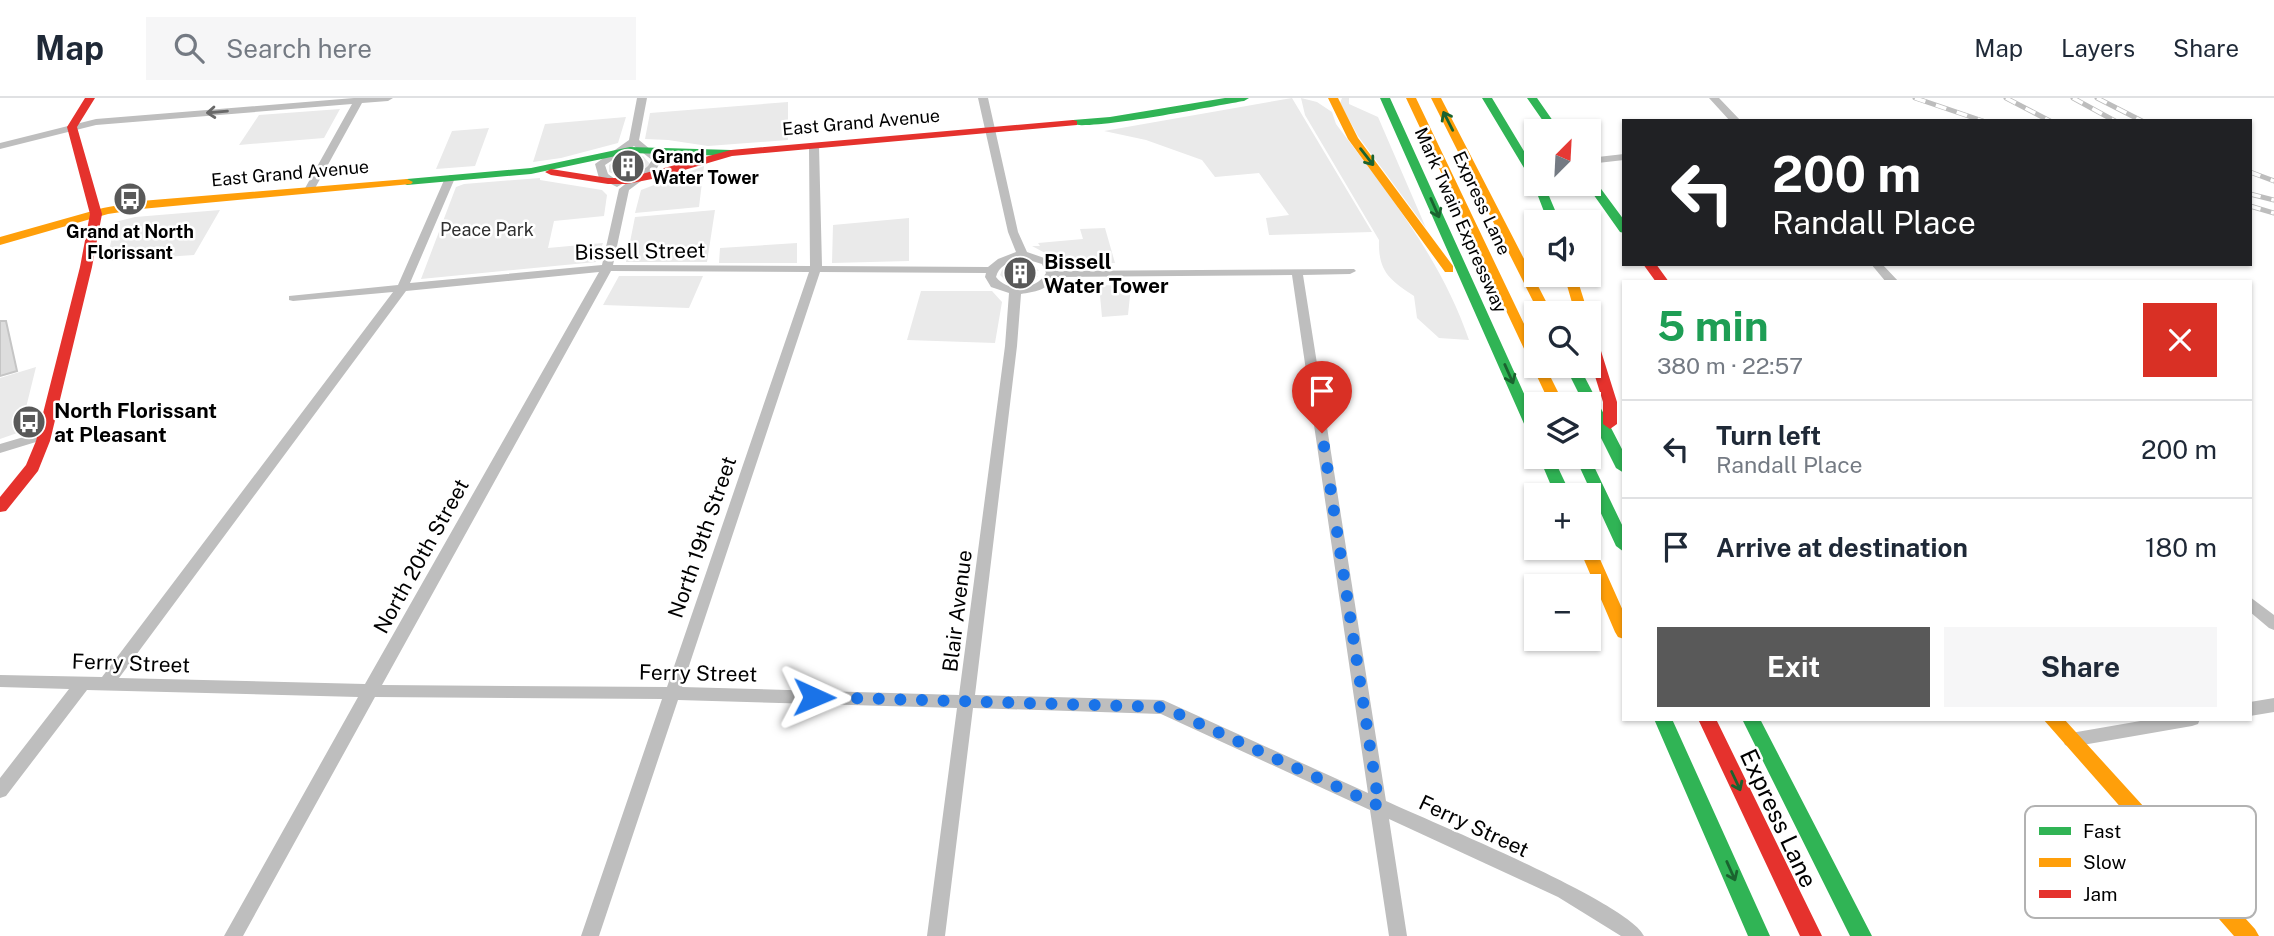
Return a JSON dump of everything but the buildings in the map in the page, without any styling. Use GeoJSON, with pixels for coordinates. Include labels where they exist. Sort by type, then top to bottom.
{"type":"FeatureCollection","features":[{"type":"Feature","properties":{"kind":"main road"},"geometry":{"type":"LineString","coordinates":[[0,508],[33,467],[44,435],[86,267],[96,214],[72,127],[90,98]]}},
{"type":"Feature","properties":{"kind":"main road","name":"East Grand Avenue"},"geometry":{"type":"LineString","coordinates":[[531,171],[624,184],[699,159],[731,153],[1134,117],[1244,98]]}},
{"type":"Feature","properties":{"kind":"main road"},"geometry":{"type":"LineString","coordinates":[[1314,98],[1336,104],[1353,139],[1482,314]]}},
{"type":"Feature","properties":{"kind":"main road","name":"Mark Twain Expressway"},"geometry":{"type":"LineString","coordinates":[[1436,98],[1540,301]]}},
{"type":"Feature","properties":{"kind":"main road"},"geometry":{"type":"LineString","coordinates":[[1487,98],[1524,160]]}},
{"type":"Feature","properties":{"kind":"main road"},"geometry":{"type":"LineString","coordinates":[[1532,98],[1547,119]]}},
{"type":"Feature","properties":{"kind":"main road","name":"Express Lane"},"geometry":{"type":"LineString","coordinates":[[1411,99],[1524,337]]}},
{"type":"Feature","properties":{"kind":"main road","name":"Mark Twain Expressway"},"geometry":{"type":"LineString","coordinates":[[1386,100],[1524,408]]}},
{"type":"Feature","properties":{"kind":"main road","name":"East Grand Avenue"},"geometry":{"type":"LineString","coordinates":[[0,241],[96,214],[141,205],[531,171],[620,152],[640,145],[731,153]]}},
{"type":"Feature","properties":{"kind":"main road"},"geometry":{"type":"LineString","coordinates":[[1600,196],[1622,226]]}},
{"type":"Feature","properties":{"kind":"main road"},"geometry":{"type":"LineString","coordinates":[[1651,266],[1661,280]]}},
{"type":"Feature","properties":{"kind":"main road"},"geometry":{"type":"LineString","coordinates":[[1601,373],[1610,402],[1611,441]]}},
{"type":"Feature","properties":{"kind":"main road"},"geometry":{"type":"LineString","coordinates":[[1578,378],[1622,464]]}},
{"type":"Feature","properties":{"kind":"main road"},"geometry":{"type":"LineString","coordinates":[[1588,469],[1622,542]]}},
{"type":"Feature","properties":{"kind":"main road"},"geometry":{"type":"LineString","coordinates":[[1592,560],[1622,627]]}},
{"type":"Feature","properties":{"kind":"main road"},"geometry":{"type":"LineString","coordinates":[[1664,721],[1759,936]]}},
{"type":"Feature","properties":{"kind":"main road","name":"Express Lane"},"geometry":{"type":"LineString","coordinates":[[1708,721],[1811,936]]}},
{"type":"Feature","properties":{"kind":"main road"},"geometry":{"type":"LineString","coordinates":[[1752,721],[1861,936]]}},
{"type":"Feature","properties":{"kind":"main road"},"geometry":{"type":"LineString","coordinates":[[2054,721],[2131,806]]}},
{"type":"Feature","properties":{"kind":"main road"},"geometry":{"type":"LineString","coordinates":[[2232,918],[2248,936]]}},
{"type":"Feature","properties":{"kind":"street"},"geometry":{"type":"LineString","coordinates":[[0,146],[96,121],[388,98]]}},
{"type":"Feature","properties":{"kind":"street","name":"North 20th Street"},"geometry":{"type":"LineString","coordinates":[[233,936],[607,268],[624,184],[656,163],[655,155],[640,145],[642,98]]}},
{"type":"Feature","properties":{"kind":"street"},"geometry":{"type":"LineString","coordinates":[[983,98],[1013,232],[1022,254]]}},
{"type":"Feature","properties":{"kind":"street"},"geometry":{"type":"LineString","coordinates":[[1714,98],[1734,119]]}},
{"type":"Feature","properties":{"kind":"street"},"geometry":{"type":"LineString","coordinates":[[309,190],[359,99]]}},
{"type":"Feature","properties":{"kind":"street","name":"North 19th Street"},"geometry":{"type":"LineString","coordinates":[[590,936],[816,269],[814,146]]}},
{"type":"Feature","properties":{"kind":"street","name":"North 20th Street"},"geometry":{"type":"LineString","coordinates":[[620,152],[600,164],[600,172],[624,184]]}},
{"type":"Feature","properties":{"kind":"street"},"geometry":{"type":"LineString","coordinates":[[1601,160],[1622,157]]}},
{"type":"Feature","properties":{"kind":"street"},"geometry":{"type":"LineString","coordinates":[[106,684],[402,288],[450,178]]}},
{"type":"Feature","properties":{"kind":"street"},"geometry":{"type":"LineString","coordinates":[[1052,274],[1046,262],[1022,254],[1001,260],[989,270],[990,280],[994,285],[1015,292],[1040,287],[1052,274],[1350,271]]}},
{"type":"Feature","properties":{"kind":"street"},"geometry":{"type":"LineString","coordinates":[[1878,266],[1891,280]]}},
{"type":"Feature","properties":{"kind":"street","name":"Bissell Street"},"geometry":{"type":"LineString","coordinates":[[293,298],[607,268],[989,270]]}},
{"type":"Feature","properties":{"kind":"street"},"geometry":{"type":"LineString","coordinates":[[1297,271],[1398,936]]}},
{"type":"Feature","properties":{"kind":"street","name":"Blair Avenue"},"geometry":{"type":"LineString","coordinates":[[936,936],[1011,346],[1015,292]]}},
{"type":"Feature","properties":{"kind":"street"},"geometry":{"type":"LineString","coordinates":[[0,449],[44,435]]}},
{"type":"Feature","properties":{"kind":"street"},"geometry":{"type":"LineString","coordinates":[[2252,605],[2274,624]]}},
{"type":"Feature","properties":{"kind":"street","name":"Ferry Street"},"geometry":{"type":"LineString","coordinates":[[0,681],[372,691],[671,693],[1163,707],[1564,891],[1618,922],[1635,936]]}},
{"type":"Feature","properties":{"kind":"street"},"geometry":{"type":"LineString","coordinates":[[0,791],[83,683]]}},
{"type":"Feature","properties":{"kind":"street"},"geometry":{"type":"LineString","coordinates":[[2252,709],[2274,705]]}},
{"type":"Feature","properties":{"kind":"street"},"geometry":{"type":"LineString","coordinates":[[2071,740],[2180,721]]}},
{"type":"Feature","properties":{"kind":"green space"},"geometry":{"type":"Polygon","coordinates":[[[1292,98],[1372,232],[1269,235],[1266,218],[1289,215],[1259,173],[1215,177],[1202,160],[1146,140],[1104,131],[1292,98]]]}},
{"type":"Feature","properties":{"kind":"green space"},"geometry":{"type":"Polygon","coordinates":[[[1301,98],[1317,102],[1332,112],[1336,124],[1428,254],[1444,281],[1469,340],[1439,338],[1417,318],[1414,296],[1392,280],[1383,268],[1379,240],[1305,115],[1301,98]]]}},
{"type":"Feature","properties":{"kind":"green space"},"geometry":{"type":"Polygon","coordinates":[[[1342,98],[1349,98],[1349,104],[1378,117],[1426,228],[1358,136],[1340,103],[1342,98]]]}},
{"type":"Feature","properties":{"kind":"green space"},"geometry":{"type":"Polygon","coordinates":[[[788,102],[788,140],[708,146],[645,139],[650,113],[788,102]]]}},
{"type":"Feature","properties":{"kind":"green space"},"geometry":{"type":"Polygon","coordinates":[[[340,109],[324,138],[239,145],[259,115],[340,109]]]}},
{"type":"Feature","properties":{"kind":"green space"},"geometry":{"type":"Polygon","coordinates":[[[626,117],[618,143],[561,158],[533,162],[545,124],[626,117]]]}},
{"type":"Feature","properties":{"kind":"green space"},"geometry":{"type":"Polygon","coordinates":[[[489,128],[475,166],[436,169],[452,131],[489,128]]]}},
{"type":"Feature","properties":{"kind":"green space"},"geometry":{"type":"Polygon","coordinates":[[[630,155],[643,156],[650,164],[631,175],[609,172],[609,165],[630,155]]]}},
{"type":"Feature","properties":{"kind":"green space"},"geometry":{"type":"Polygon","coordinates":[[[704,166],[699,207],[635,213],[641,190],[704,166]]]}},
{"type":"Feature","properties":{"kind":"green space","name":"Peace Park"},"geometry":{"type":"Polygon","coordinates":[[[540,178],[602,190],[607,195],[604,216],[554,221],[548,248],[603,243],[596,262],[421,279],[456,187],[464,184],[540,178]]]}},
{"type":"Feature","properties":{"kind":"green space"},"geometry":{"type":"Polygon","coordinates":[[[220,210],[194,255],[107,261],[115,222],[135,217],[220,210]]]}},
{"type":"Feature","properties":{"kind":"green space"},"geometry":{"type":"Polygon","coordinates":[[[715,210],[707,262],[626,262],[635,217],[715,210]]]}},
{"type":"Feature","properties":{"kind":"green space"},"geometry":{"type":"Polygon","coordinates":[[[909,218],[909,261],[832,263],[833,225],[909,218]]]}},
{"type":"Feature","properties":{"kind":"green space"},"geometry":{"type":"Polygon","coordinates":[[[1105,228],[1115,263],[1062,262],[1032,246],[1040,246],[1038,243],[1083,239],[1080,229],[1105,228]]]}},
{"type":"Feature","properties":{"kind":"green space"},"geometry":{"type":"Polygon","coordinates":[[[797,243],[797,263],[719,263],[720,248],[797,243]]]}},
{"type":"Feature","properties":{"kind":"green space"},"geometry":{"type":"Polygon","coordinates":[[[1015,262],[1032,264],[1039,271],[1015,267],[1011,277],[1038,276],[1019,284],[1004,279],[1000,275],[1002,270],[1015,262]]]}},
{"type":"Feature","properties":{"kind":"green space"},"geometry":{"type":"Polygon","coordinates":[[[619,276],[703,276],[689,308],[603,305],[619,276]]]}},
{"type":"Feature","properties":{"kind":"green space"},"geometry":{"type":"Polygon","coordinates":[[[1099,285],[1131,286],[1128,315],[1102,317],[1099,285]]]}},
{"type":"Feature","properties":{"kind":"green space"},"geometry":{"type":"Polygon","coordinates":[[[921,291],[992,291],[1002,302],[995,343],[907,340],[921,291]]]}},
{"type":"Feature","properties":{"kind":"green space"},"geometry":{"type":"Polygon","coordinates":[[[36,367],[20,432],[0,439],[0,378],[36,367]]]}},
{"type":"Feature","properties":{"kind":"railway"},"geometry":{"type":"LineString","coordinates":[[1915,98],[1977,119]]}},
{"type":"Feature","properties":{"kind":"railway"},"geometry":{"type":"LineString","coordinates":[[2006,98],[2046,119]]}},
{"type":"Feature","properties":{"kind":"railway"},"geometry":{"type":"LineString","coordinates":[[2073,98],[2111,119]]}},
{"type":"Feature","properties":{"kind":"railway"},"geometry":{"type":"LineString","coordinates":[[2097,98],[2138,119]]}},
{"type":"Feature","properties":{"kind":"railway"},"geometry":{"type":"LineString","coordinates":[[2252,173],[2274,181]]}},
{"type":"Feature","properties":{"kind":"railway"},"geometry":{"type":"LineString","coordinates":[[2252,194],[2274,200]]}},
{"type":"Feature","properties":{"kind":"railway"},"geometry":{"type":"LineString","coordinates":[[2252,207],[2274,213]]}},
{"type":"Feature","properties":{"kind":"traffic: fast"},"geometry":{"type":"LineString","coordinates":[[1073,123],[1110,120],[1244,98]]}},
{"type":"Feature","properties":{"kind":"traffic: fast"},"geometry":{"type":"LineString","coordinates":[[1385,98],[1524,408]]}},
{"type":"Feature","properties":{"kind":"traffic: fast"},"geometry":{"type":"LineString","coordinates":[[1487,98],[1524,160]]}},
{"type":"Feature","properties":{"kind":"traffic: fast"},"geometry":{"type":"LineString","coordinates":[[1532,98],[1547,119]]}},
{"type":"Feature","properties":{"kind":"traffic: fast"},"geometry":{"type":"LineString","coordinates":[[407,182],[531,171],[630,150],[731,153]]}},
{"type":"Feature","properties":{"kind":"traffic: fast"},"geometry":{"type":"LineString","coordinates":[[1543,196],[1549,210]]}},
{"type":"Feature","properties":{"kind":"traffic: fast"},"geometry":{"type":"LineString","coordinates":[[1600,196],[1622,226]]}},
{"type":"Feature","properties":{"kind":"traffic: fast"},"geometry":{"type":"LineString","coordinates":[[1578,378],[1622,464]]}},
{"type":"Feature","properties":{"kind":"traffic: fast"},"geometry":{"type":"LineString","coordinates":[[1551,469],[1558,483]]}},
{"type":"Feature","properties":{"kind":"traffic: fast"},"geometry":{"type":"LineString","coordinates":[[1588,469],[1622,542]]}},
{"type":"Feature","properties":{"kind":"traffic: fast"},"geometry":{"type":"LineString","coordinates":[[1664,721],[1759,936]]}},
{"type":"Feature","properties":{"kind":"traffic: fast"},"geometry":{"type":"LineString","coordinates":[[1752,721],[1861,936]]}},
{"type":"Feature","properties":{"kind":"traffic: slow"},"geometry":{"type":"LineString","coordinates":[[1333,98],[1353,139],[1449,269]]}},
{"type":"Feature","properties":{"kind":"traffic: slow"},"geometry":{"type":"LineString","coordinates":[[1411,98],[1524,337]]}},
{"type":"Feature","properties":{"kind":"traffic: slow"},"geometry":{"type":"LineString","coordinates":[[1436,98],[1540,301]]}},
{"type":"Feature","properties":{"kind":"traffic: slow"},"geometry":{"type":"LineString","coordinates":[[0,241],[107,211],[141,205],[407,182]]}},
{"type":"Feature","properties":{"kind":"traffic: slow"},"geometry":{"type":"LineString","coordinates":[[1574,287],[1578,301]]}},
{"type":"Feature","properties":{"kind":"traffic: slow"},"geometry":{"type":"LineString","coordinates":[[1544,378],[1551,392]]}},
{"type":"Feature","properties":{"kind":"traffic: slow"},"geometry":{"type":"LineString","coordinates":[[1592,560],[1622,627]]}},
{"type":"Feature","properties":{"kind":"traffic: slow"},"geometry":{"type":"LineString","coordinates":[[2054,721],[2131,806]]}},
{"type":"Feature","properties":{"kind":"traffic: slow"},"geometry":{"type":"LineString","coordinates":[[2232,918],[2248,936]]}},
{"type":"Feature","properties":{"kind":"traffic: jam"},"geometry":{"type":"LineString","coordinates":[[0,507],[33,467],[43,441],[86,267],[96,214],[72,127],[90,98]]}},
{"type":"Feature","properties":{"kind":"traffic: jam"},"geometry":{"type":"LineString","coordinates":[[551,172],[608,181],[627,181],[731,153],[1073,123]]}},
{"type":"Feature","properties":{"kind":"traffic: jam"},"geometry":{"type":"LineString","coordinates":[[1651,266],[1661,280]]}},
{"type":"Feature","properties":{"kind":"traffic: jam"},"geometry":{"type":"LineString","coordinates":[[1601,373],[1610,402],[1610,424]]}},
{"type":"Feature","properties":{"kind":"traffic: jam"},"geometry":{"type":"LineString","coordinates":[[1708,721],[1811,936]]}},
{"type":"Feature","properties":{"kind":"place","name":"Grand Water Tower"},"geometry":{"type":"Point","coordinates":[628,166]}},
{"type":"Feature","properties":{"kind":"place","name":"Grand at North Florissant"},"geometry":{"type":"Point","coordinates":[130,199]}},
{"type":"Feature","properties":{"kind":"place","name":"Bissell Water Tower"},"geometry":{"type":"Point","coordinates":[1020,273]}},
{"type":"Feature","properties":{"kind":"place","name":"North Florissant at Pleasant"},"geometry":{"type":"Point","coordinates":[29,422]}},
{"type":"Feature","properties":{"kind":"route"},"geometry":{"type":"LineString","coordinates":[[814,697],[1163,707],[1379,806],[1322,433]]}}]}
